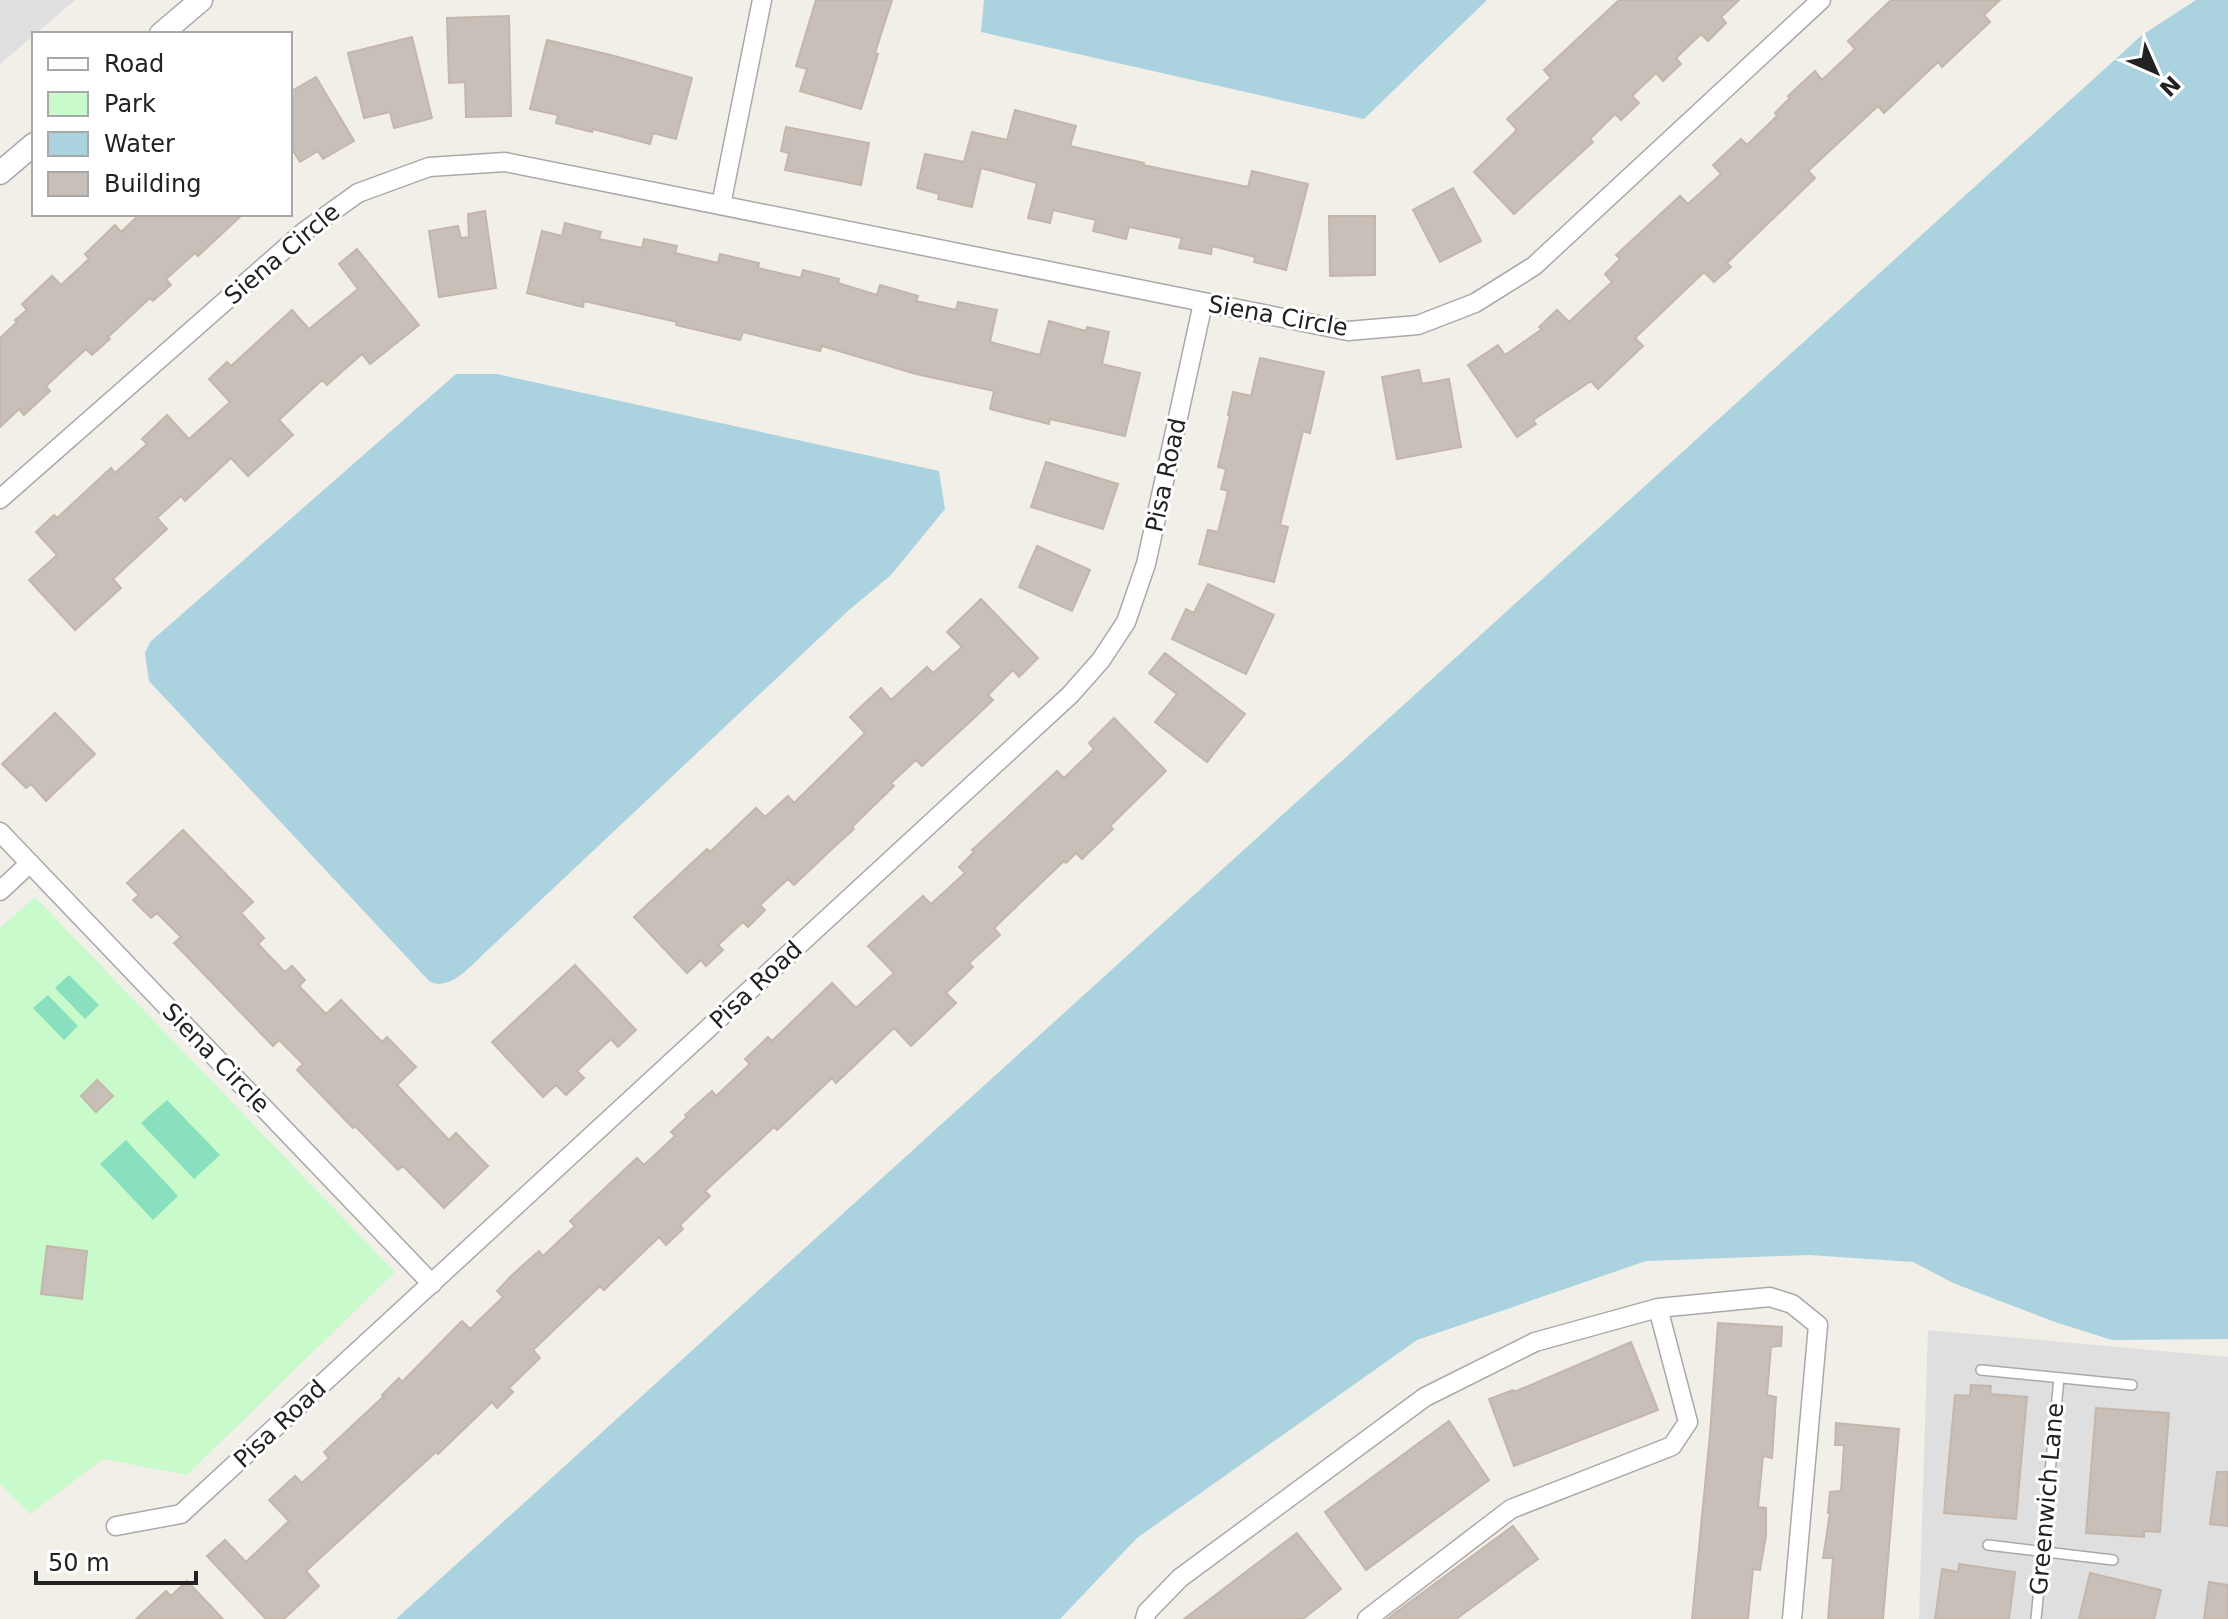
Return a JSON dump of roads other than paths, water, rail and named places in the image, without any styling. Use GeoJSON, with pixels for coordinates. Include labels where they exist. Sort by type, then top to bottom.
{"type":"FeatureCollection","features":[{"type":"Feature","properties":{"kind":"street"},"geometry":{"type":"LineString","coordinates":[[163,32],[201,0]]}},
{"type":"Feature","properties":{"kind":"street"},"geometry":{"type":"LineString","coordinates":[[721,205],[762,0]]}},
{"type":"Feature","properties":{"kind":"street","name":"Siena Circle"},"geometry":{"type":"LineString","coordinates":[[0,499],[305,231],[358,193],[429,167],[505,162],[1348,331],[1418,325],[1475,303],[1534,266],[1821,0]]}},
{"type":"Feature","properties":{"kind":"street"},"geometry":{"type":"LineString","coordinates":[[0,173],[32,146]]}},
{"type":"Feature","properties":{"kind":"street","name":"Pisa Road"},"geometry":{"type":"LineString","coordinates":[[116,1526],[181,1514],[1070,695],[1101,660],[1126,622],[1146,564],[1203,303]]}},
{"type":"Feature","properties":{"kind":"street","name":"Siena Circle"},"geometry":{"type":"LineString","coordinates":[[0,832],[432,1284]]}},
{"type":"Feature","properties":{"kind":"street"},"geometry":{"type":"LineString","coordinates":[[0,891],[30,863]]}},
{"type":"Feature","properties":{"kind":"street"},"geometry":{"type":"LineString","coordinates":[[1145,1619],[1147,1612],[1180,1578],[1425,1397],[1535,1342],[1658,1308],[1770,1297],[1792,1304],[1818,1325],[1792,1619]]}},
{"type":"Feature","properties":{"kind":"street"},"geometry":{"type":"LineString","coordinates":[[1367,1619],[1511,1509],[1672,1446],[1688,1422],[1658,1308]]}},
{"type":"Feature","properties":{"kind":"lane"},"geometry":{"type":"LineString","coordinates":[[1981,1370],[2132,1385]]}},
{"type":"Feature","properties":{"kind":"lane","name":"Greenwich Lane"},"geometry":{"type":"LineString","coordinates":[[2036,1619],[2059,1378]]}},
{"type":"Feature","properties":{"kind":"lane"},"geometry":{"type":"LineString","coordinates":[[1988,1545],[2113,1560]]}},
{"type":"Feature","properties":{"kind":"water"},"geometry":{"type":"Polygon","coordinates":[[[984,0],[1487,0],[1364,119],[981,32],[984,0]]]}},
{"type":"Feature","properties":{"kind":"water"},"geometry":{"type":"Polygon","coordinates":[[[2196,0],[2228,0],[2228,1339],[2112,1340],[1953,1283],[1913,1262],[1809,1255],[1646,1261],[1417,1340],[1137,1538],[1060,1619],[396,1619],[2142,35],[2196,0]]]}},
{"type":"Feature","properties":{"kind":"water"},"geometry":{"type":"Polygon","coordinates":[[[456,374],[497,374],[939,471],[945,509],[891,575],[849,610],[470,967],[454,979],[437,984],[429,981],[149,681],[145,653],[150,642],[456,374]]]}}]}
